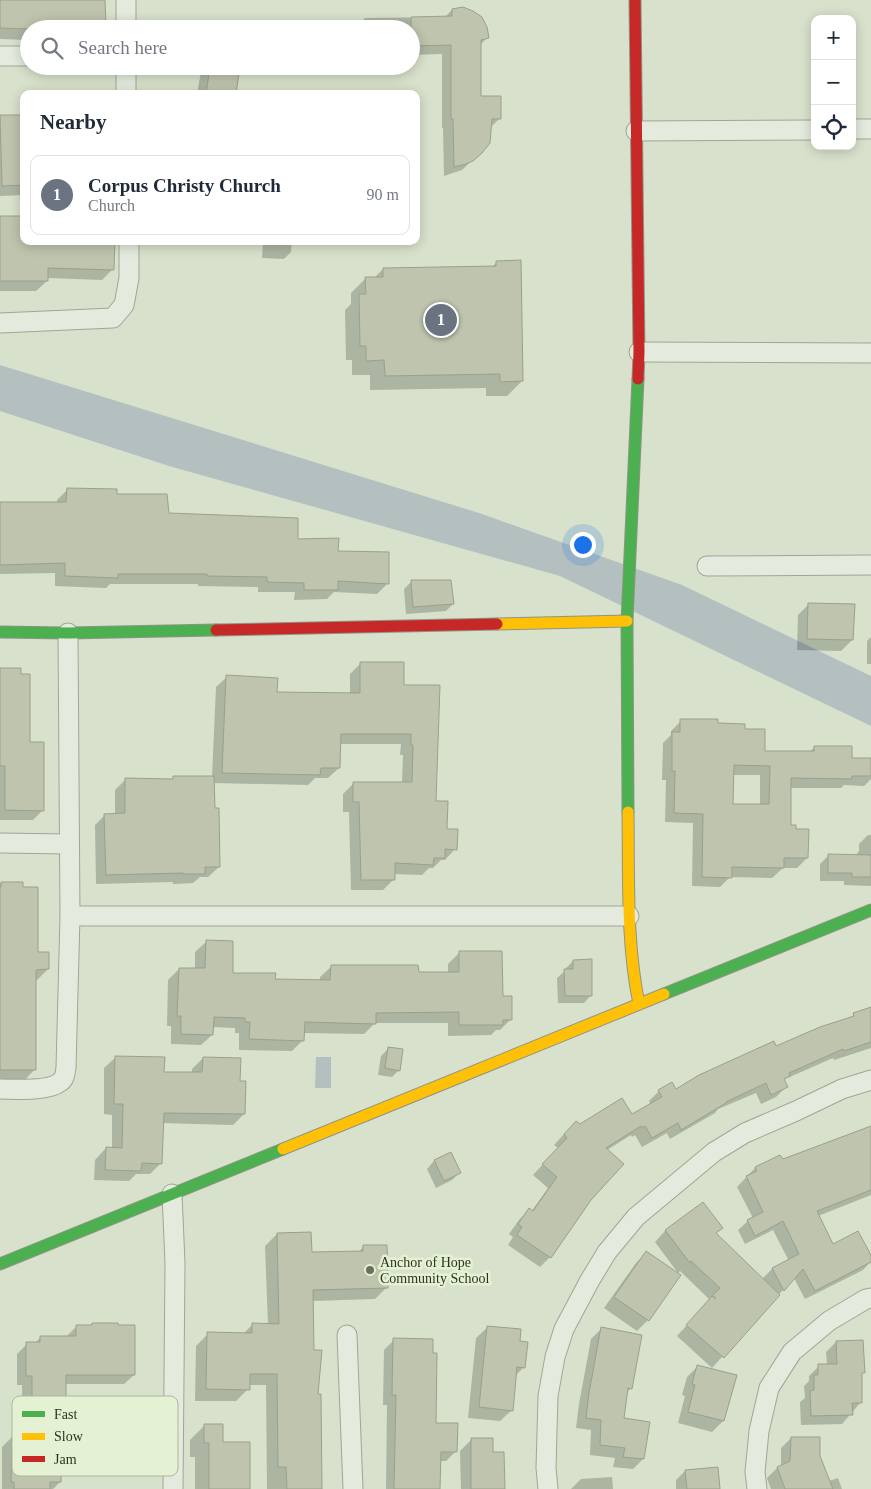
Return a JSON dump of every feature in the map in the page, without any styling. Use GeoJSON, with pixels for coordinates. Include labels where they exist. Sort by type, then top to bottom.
{"type":"FeatureCollection","features":[{"type":"Feature","properties":{"kind":"street"},"geometry":{"type":"LineString","coordinates":[[126,0],[126,20]]}},
{"type":"Feature","properties":{"kind":"street"},"geometry":{"type":"LineString","coordinates":[[635,0],[639,352],[628,618],[629,916],[634,980],[640,1004]]}},
{"type":"Feature","properties":{"kind":"street"},"geometry":{"type":"LineString","coordinates":[[0,56],[20,56]]}},
{"type":"Feature","properties":{"kind":"street"},"geometry":{"type":"LineString","coordinates":[[126,75],[126,90]]}},
{"type":"Feature","properties":{"kind":"street"},"geometry":{"type":"LineString","coordinates":[[856,129],[871,129]]}},
{"type":"Feature","properties":{"kind":"street"},"geometry":{"type":"LineString","coordinates":[[636,131],[811,130]]}},
{"type":"Feature","properties":{"kind":"street"},"geometry":{"type":"LineString","coordinates":[[0,323],[113,318],[124,305],[129,278],[129,245]]}},
{"type":"Feature","properties":{"kind":"street"},"geometry":{"type":"LineString","coordinates":[[639,352],[871,353]]}},
{"type":"Feature","properties":{"kind":"street"},"geometry":{"type":"LineString","coordinates":[[707,566],[871,565]]}},
{"type":"Feature","properties":{"kind":"street"},"geometry":{"type":"LineString","coordinates":[[0,632],[68,633],[628,618]]}},
{"type":"Feature","properties":{"kind":"street"},"geometry":{"type":"LineString","coordinates":[[0,1089],[53,1086],[61,1082],[65,1077],[70,916],[68,633]]}},
{"type":"Feature","properties":{"kind":"street"},"geometry":{"type":"LineString","coordinates":[[0,843],[68,844]]}},
{"type":"Feature","properties":{"kind":"street"},"geometry":{"type":"LineString","coordinates":[[0,1264],[871,910]]}},
{"type":"Feature","properties":{"kind":"street"},"geometry":{"type":"LineString","coordinates":[[70,916],[629,916]]}},
{"type":"Feature","properties":{"kind":"street"},"geometry":{"type":"LineString","coordinates":[[548,1489],[546,1468],[548,1396],[555,1357],[564,1330],[607,1252],[636,1217],[714,1152],[744,1133],[842,1089],[871,1080]]}},
{"type":"Feature","properties":{"kind":"street"},"geometry":{"type":"LineString","coordinates":[[172,1194],[175,1263],[174,1396]]}},
{"type":"Feature","properties":{"kind":"street"},"geometry":{"type":"LineString","coordinates":[[756,1489],[755,1472],[758,1448],[769,1388],[792,1352],[829,1321],[866,1299],[871,1298]]}},
{"type":"Feature","properties":{"kind":"street"},"geometry":{"type":"LineString","coordinates":[[347,1336],[353,1489]]}},
{"type":"Feature","properties":{"kind":"street"},"geometry":{"type":"LineString","coordinates":[[173,1476],[173,1489]]}},
{"type":"Feature","properties":{"kind":"shaded area"},"geometry":{"type":"Polygon","coordinates":[[[0,365],[479,513],[682,585],[871,676],[871,726],[560,576],[169,466],[0,411],[0,365]]]}},
{"type":"Feature","properties":{"kind":"shaded area"},"geometry":{"type":"Polygon","coordinates":[[[316,1057],[331,1057],[331,1088],[315,1088],[316,1057]]]}},
{"type":"Feature","properties":{"kind":"building"},"geometry":{"type":"Polygon","coordinates":[[[0,0],[105,0],[106,20],[20,20],[20,28],[0,28],[0,0]]]}},
{"type":"Feature","properties":{"kind":"building"},"geometry":{"type":"Polygon","coordinates":[[[463,7],[482,17],[487,27],[489,38],[481,40],[481,96],[501,96],[501,119],[492,119],[490,143],[473,161],[454,167],[453,119],[451,119],[451,45],[420,46],[420,20],[411,20],[411,17],[452,16],[452,9],[463,7]]]}},
{"type":"Feature","properties":{"kind":"building"},"geometry":{"type":"Polygon","coordinates":[[[209,75],[239,75],[237,90],[207,90],[209,75]]]}},
{"type":"Feature","properties":{"kind":"building"},"geometry":{"type":"Polygon","coordinates":[[[0,115],[20,115],[20,185],[2,186],[0,115]]]}},
{"type":"Feature","properties":{"kind":"building"},"geometry":{"type":"Polygon","coordinates":[[[0,216],[20,216],[20,245],[115,245],[114,270],[48,268],[48,281],[0,281],[0,216]]]}},
{"type":"Feature","properties":{"kind":"building"},"geometry":{"type":"Polygon","coordinates":[[[521,260],[523,381],[500,382],[500,374],[385,376],[384,360],[366,361],[366,346],[360,346],[359,294],[366,294],[365,277],[383,277],[383,268],[496,266],[496,261],[521,260]]]}},
{"type":"Feature","properties":{"kind":"building"},"geometry":{"type":"Polygon","coordinates":[[[67,488],[117,489],[117,494],[167,494],[169,513],[298,518],[298,539],[339,538],[338,551],[389,552],[389,584],[338,581],[338,590],[304,590],[304,583],[267,582],[267,577],[207,576],[207,574],[118,574],[118,578],[65,576],[65,563],[0,565],[0,502],[66,502],[67,488]]]}},
{"type":"Feature","properties":{"kind":"building"},"geometry":{"type":"Polygon","coordinates":[[[411,580],[451,580],[454,604],[413,607],[411,580]]]}},
{"type":"Feature","properties":{"kind":"building"},"geometry":{"type":"Polygon","coordinates":[[[808,603],[855,604],[853,640],[807,639],[808,603]]]}},
{"type":"Feature","properties":{"kind":"building"},"geometry":{"type":"Polygon","coordinates":[[[360,662],[404,662],[404,685],[440,685],[436,801],[448,801],[447,829],[458,829],[457,850],[445,849],[445,858],[434,858],[433,865],[395,863],[395,880],[361,880],[359,802],[353,802],[353,782],[412,782],[413,745],[411,745],[411,734],[341,734],[340,768],[321,768],[320,775],[222,773],[226,675],[278,678],[277,692],[360,693],[360,662]]]}},
{"type":"Feature","properties":{"kind":"building"},"geometry":{"type":"Polygon","coordinates":[[[0,668],[21,668],[21,674],[30,674],[30,742],[44,742],[44,811],[5,810],[5,766],[0,766],[0,668]]]}},
{"type":"Feature","properties":{"kind":"building"},"geometry":{"type":"Polygon","coordinates":[[[680,719],[718,719],[718,723],[745,724],[745,729],[765,729],[765,751],[814,751],[814,746],[852,746],[852,758],[871,758],[871,776],[852,776],[852,779],[791,778],[791,825],[796,825],[796,829],[809,829],[808,858],[784,858],[784,868],[732,867],[732,878],[702,877],[703,814],[674,813],[675,771],[672,771],[672,732],[680,732],[680,719]],[[734,765],[733,804],[769,804],[770,766],[734,765]]]}},
{"type":"Feature","properties":{"kind":"building"},"geometry":{"type":"Polygon","coordinates":[[[173,776],[214,776],[215,808],[219,808],[220,867],[205,867],[205,874],[106,875],[104,814],[125,813],[125,778],[173,779],[173,776]]]}},
{"type":"Feature","properties":{"kind":"building"},"geometry":{"type":"Polygon","coordinates":[[[828,854],[871,855],[871,877],[852,877],[852,873],[828,873],[828,854]]]}},
{"type":"Feature","properties":{"kind":"building"},"geometry":{"type":"Polygon","coordinates":[[[1,882],[23,882],[23,887],[38,887],[38,952],[49,952],[49,969],[36,970],[36,1070],[0,1070],[1,882]]]}},
{"type":"Feature","properties":{"kind":"building"},"geometry":{"type":"Polygon","coordinates":[[[206,940],[233,941],[233,973],[276,973],[275,979],[330,980],[331,965],[418,965],[419,972],[459,972],[459,951],[502,951],[503,996],[512,996],[512,1020],[503,1020],[503,1025],[459,1025],[459,1012],[376,1013],[376,1024],[305,1022],[304,1041],[249,1039],[250,1022],[245,1022],[245,1018],[214,1017],[213,1035],[181,1034],[181,1016],[177,1016],[179,968],[205,968],[206,940]]]}},
{"type":"Feature","properties":{"kind":"building"},"geometry":{"type":"Polygon","coordinates":[[[592,959],[592,996],[565,996],[564,969],[573,969],[573,960],[592,959]]]}},
{"type":"Feature","properties":{"kind":"building"},"geometry":{"type":"Polygon","coordinates":[[[871,1007],[871,1042],[844,1051],[843,1049],[789,1073],[790,1076],[784,1079],[788,1087],[771,1095],[766,1083],[726,1102],[681,1130],[678,1123],[652,1138],[645,1126],[642,1128],[641,1126],[606,1148],[624,1164],[591,1200],[551,1258],[517,1235],[522,1227],[518,1224],[529,1208],[533,1211],[557,1177],[542,1164],[567,1138],[564,1134],[576,1121],[580,1124],[622,1098],[632,1114],[662,1097],[658,1090],[672,1082],[676,1089],[699,1075],[774,1041],[776,1046],[820,1027],[854,1016],[853,1013],[871,1007]]]}},
{"type":"Feature","properties":{"kind":"building"},"geometry":{"type":"Polygon","coordinates":[[[388,1047],[403,1049],[400,1071],[385,1068],[388,1047]]]}},
{"type":"Feature","properties":{"kind":"building"},"geometry":{"type":"Polygon","coordinates":[[[115,1056],[165,1057],[164,1072],[202,1072],[203,1057],[241,1058],[240,1081],[246,1081],[245,1114],[164,1113],[162,1164],[142,1163],[141,1171],[105,1170],[106,1147],[122,1148],[123,1104],[114,1104],[115,1056]]]}},
{"type":"Feature","properties":{"kind":"building"},"geometry":{"type":"Polygon","coordinates":[[[871,1126],[871,1190],[817,1211],[833,1244],[858,1231],[871,1255],[871,1262],[815,1291],[803,1269],[784,1291],[772,1268],[799,1254],[783,1221],[755,1236],[747,1220],[763,1212],[746,1176],[757,1171],[755,1167],[780,1155],[783,1159],[871,1126]]]}},
{"type":"Feature","properties":{"kind":"building"},"geometry":{"type":"Polygon","coordinates":[[[451,1152],[461,1173],[444,1181],[434,1160],[451,1152]]]}},
{"type":"Feature","properties":{"kind":"building"},"geometry":{"type":"Polygon","coordinates":[[[703,1202],[723,1228],[716,1233],[780,1295],[724,1358],[686,1325],[712,1296],[716,1299],[713,1295],[720,1288],[691,1261],[690,1263],[665,1230],[703,1202]]]}},
{"type":"Feature","properties":{"kind":"building"},"geometry":{"type":"Polygon","coordinates":[[[311,1232],[312,1252],[363,1251],[363,1245],[387,1245],[388,1288],[313,1290],[314,1350],[322,1350],[318,1394],[321,1394],[322,1489],[287,1489],[286,1467],[278,1467],[277,1374],[250,1374],[250,1390],[206,1389],[207,1332],[252,1333],[252,1323],[279,1324],[277,1233],[311,1232]]]}},
{"type":"Feature","properties":{"kind":"building"},"geometry":{"type":"Polygon","coordinates":[[[646,1251],[681,1275],[649,1321],[614,1297],[646,1251]]]}},
{"type":"Feature","properties":{"kind":"building"},"geometry":{"type":"Polygon","coordinates":[[[92,1323],[118,1323],[118,1325],[135,1325],[135,1375],[66,1375],[66,1396],[32,1396],[32,1376],[26,1376],[26,1342],[40,1342],[40,1336],[76,1336],[76,1325],[92,1325],[92,1323]]]}},
{"type":"Feature","properties":{"kind":"building"},"geometry":{"type":"Polygon","coordinates":[[[487,1326],[521,1329],[520,1341],[528,1342],[525,1368],[517,1367],[513,1411],[479,1407],[487,1326]]]}},
{"type":"Feature","properties":{"kind":"building"},"geometry":{"type":"Polygon","coordinates":[[[601,1327],[642,1335],[632,1389],[628,1388],[624,1418],[650,1422],[644,1459],[623,1457],[625,1448],[600,1445],[601,1420],[586,1418],[601,1327]]]}},
{"type":"Feature","properties":{"kind":"building"},"geometry":{"type":"Polygon","coordinates":[[[393,1338],[433,1339],[433,1353],[437,1353],[436,1423],[458,1423],[457,1452],[441,1452],[440,1489],[394,1489],[396,1395],[392,1395],[393,1338]]]}},
{"type":"Feature","properties":{"kind":"building"},"geometry":{"type":"Polygon","coordinates":[[[863,1340],[865,1373],[862,1373],[862,1403],[852,1403],[853,1415],[811,1416],[810,1391],[814,1390],[814,1375],[818,1375],[818,1364],[837,1364],[836,1341],[863,1340]]]}},
{"type":"Feature","properties":{"kind":"building"},"geometry":{"type":"Polygon","coordinates":[[[697,1365],[737,1375],[724,1421],[688,1412],[695,1385],[692,1384],[697,1365]]]}},
{"type":"Feature","properties":{"kind":"building"},"geometry":{"type":"Polygon","coordinates":[[[204,1424],[223,1424],[223,1442],[250,1442],[250,1489],[209,1489],[209,1443],[204,1443],[204,1424]]]}},
{"type":"Feature","properties":{"kind":"building"},"geometry":{"type":"Polygon","coordinates":[[[12,1436],[12,1476],[61,1476],[61,1482],[50,1482],[50,1489],[14,1489],[14,1482],[11,1482],[12,1436]]]}},
{"type":"Feature","properties":{"kind":"building"},"geometry":{"type":"Polygon","coordinates":[[[791,1437],[820,1437],[820,1456],[833,1489],[785,1489],[777,1467],[790,1461],[791,1437]]]}},
{"type":"Feature","properties":{"kind":"building"},"geometry":{"type":"Polygon","coordinates":[[[471,1438],[493,1438],[493,1452],[504,1452],[505,1489],[471,1489],[471,1438]]]}},
{"type":"Feature","properties":{"kind":"building"},"geometry":{"type":"Polygon","coordinates":[[[718,1467],[720,1489],[687,1489],[685,1470],[718,1467]]]}},
{"type":"Feature","properties":{"kind":"traffic: fast"},"geometry":{"type":"LineString","coordinates":[[628,812],[627,621],[638,379]]}},
{"type":"Feature","properties":{"kind":"traffic: fast"},"geometry":{"type":"LineString","coordinates":[[0,632],[68,633],[216,630]]}},
{"type":"Feature","properties":{"kind":"traffic: fast"},"geometry":{"type":"LineString","coordinates":[[664,994],[871,910]]}},
{"type":"Feature","properties":{"kind":"traffic: fast"},"geometry":{"type":"LineString","coordinates":[[0,1264],[283,1149]]}},
{"type":"Feature","properties":{"kind":"traffic: slow"},"geometry":{"type":"LineString","coordinates":[[497,624],[627,621]]}},
{"type":"Feature","properties":{"kind":"traffic: slow"},"geometry":{"type":"LineString","coordinates":[[628,812],[630,932],[639,1004]]}},
{"type":"Feature","properties":{"kind":"traffic: slow"},"geometry":{"type":"LineString","coordinates":[[283,1149],[664,994]]}},
{"type":"Feature","properties":{"kind":"traffic: jam"},"geometry":{"type":"LineString","coordinates":[[635,0],[638,379]]}},
{"type":"Feature","properties":{"kind":"traffic: jam"},"geometry":{"type":"LineString","coordinates":[[216,630],[497,624]]}},
{"type":"Feature","properties":{"kind":"place","name":"Corpus Christy Church"},"geometry":{"type":"Point","coordinates":[441,320]}},
{"type":"Feature","properties":{"kind":"place","name":"Anchor of Hope Community School"},"geometry":{"type":"Point","coordinates":[370,1270]}}]}
